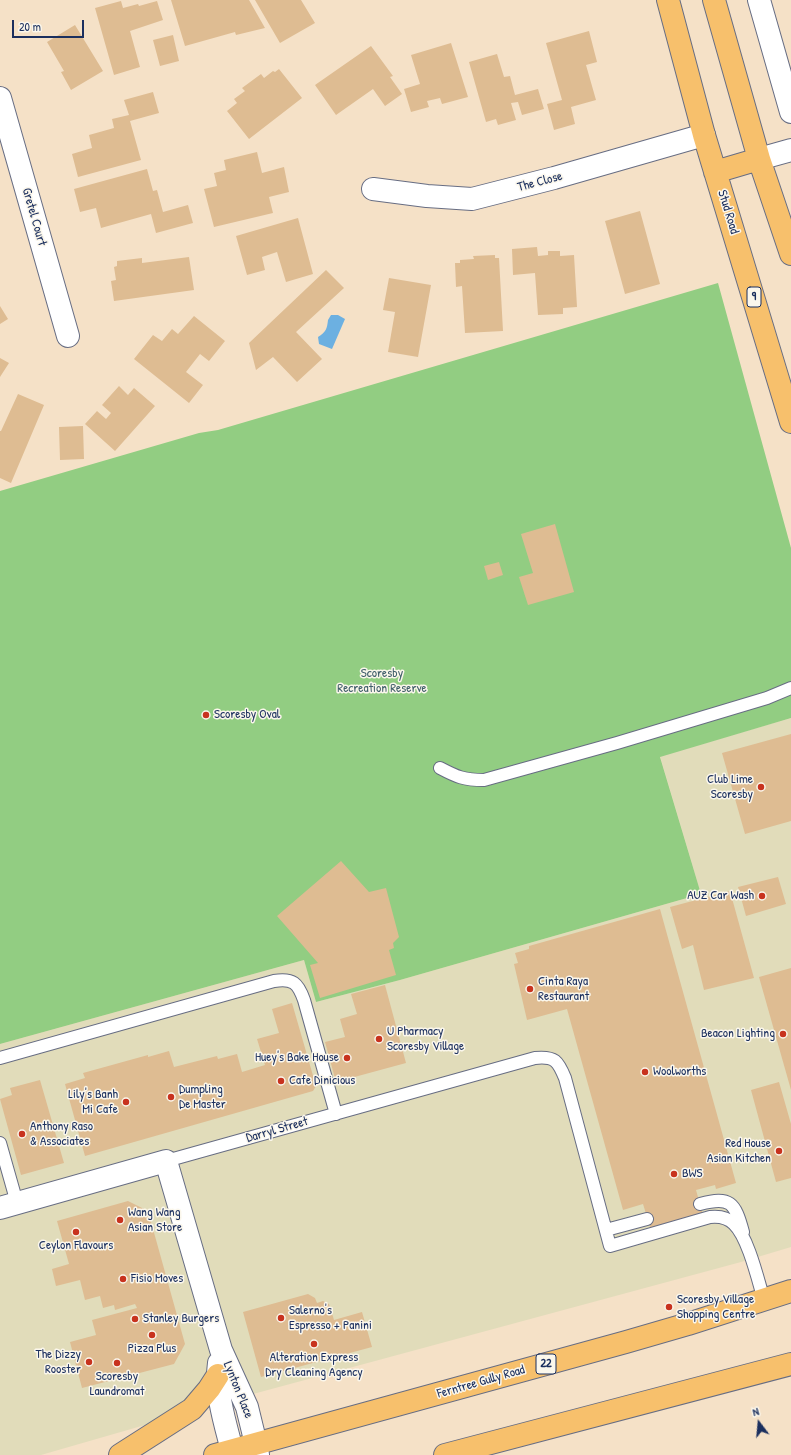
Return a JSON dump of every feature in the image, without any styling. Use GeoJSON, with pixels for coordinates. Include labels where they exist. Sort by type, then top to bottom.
{"type":"FeatureCollection","features":[{"type":"Feature","properties":{"kind":"main road","name":"Stud Road"},"geometry":{"type":"LineString","coordinates":[[668,0],[704,135],[791,422]]}},
{"type":"Feature","properties":{"kind":"main road"},"geometry":{"type":"LineString","coordinates":[[714,0],[759,159],[791,254]]}},
{"type":"Feature","properties":{"kind":"main road"},"geometry":{"type":"LineString","coordinates":[[716,172],[759,159]]}},
{"type":"Feature","properties":{"kind":"main road","name":"Ferntree Gully Road"},"geometry":{"type":"LineString","coordinates":[[228,1453],[257,1450],[688,1324],[791,1290]]}},
{"type":"Feature","properties":{"kind":"main road"},"geometry":{"type":"LineString","coordinates":[[445,1455],[791,1364]]}},
{"type":"Feature","properties":{"kind":"main road"},"geometry":{"type":"LineString","coordinates":[[120,1455],[192,1409],[209,1389],[218,1375]]}},
{"type":"Feature","properties":{"kind":"street"},"geometry":{"type":"LineString","coordinates":[[759,0],[791,112]]}},
{"type":"Feature","properties":{"kind":"street","name":"Gretel Court"},"geometry":{"type":"LineString","coordinates":[[0,98],[68,336]]}},
{"type":"Feature","properties":{"kind":"street","name":"The Close"},"geometry":{"type":"LineString","coordinates":[[373,189],[428,196],[472,199],[554,178],[704,135]]}},
{"type":"Feature","properties":{"kind":"street"},"geometry":{"type":"LineString","coordinates":[[759,159],[791,150]]}},
{"type":"Feature","properties":{"kind":"street","name":"Darryl Street"},"geometry":{"type":"LineString","coordinates":[[9,1206],[166,1161]]}},
{"type":"Feature","properties":{"kind":"street","name":"Lynton Place"},"geometry":{"type":"LineString","coordinates":[[166,1161],[221,1350],[247,1407],[257,1450]]}},
{"type":"Feature","properties":{"kind":"street","name":"Lynton Place"},"geometry":{"type":"LineString","coordinates":[[221,1350],[218,1375],[228,1453]]}},
{"type":"Feature","properties":{"kind":"street"},"geometry":{"type":"LineString","coordinates":[[469,1455],[490,1443]]}},
{"type":"Feature","properties":{"kind":"lane"},"geometry":{"type":"LineString","coordinates":[[440,768],[457,777],[470,780],[484,780],[624,741],[767,698],[791,688]]}},
{"type":"Feature","properties":{"kind":"lane"},"geometry":{"type":"LineString","coordinates":[[0,1058],[274,981],[286,979],[294,983],[300,990],[304,1000],[336,1114]]}},
{"type":"Feature","properties":{"kind":"lane","name":"Darryl Street"},"geometry":{"type":"LineString","coordinates":[[166,1161],[535,1058],[546,1057],[555,1059],[561,1067],[565,1078],[606,1230]]}},
{"type":"Feature","properties":{"kind":"lane"},"geometry":{"type":"LineString","coordinates":[[0,1143],[9,1206]]}},
{"type":"Feature","properties":{"kind":"lane"},"geometry":{"type":"LineString","coordinates":[[700,1204],[721,1200],[730,1204],[737,1212],[764,1300]]}},
{"type":"Feature","properties":{"kind":"lane"},"geometry":{"type":"LineString","coordinates":[[647,1218],[606,1230],[610,1246],[716,1217],[722,1217],[733,1223],[743,1236],[747,1247]]}},
{"type":"Feature","properties":{"kind":"shaded area","name":"Scoresby Village Shopping Centre"},"geometry":{"type":"Polygon","coordinates":[[[791,718],[791,1247],[741,1262],[242,1397],[41,1455],[0,1455],[0,1044],[304,960],[316,1002],[400,980],[701,894],[660,756],[791,718]]]}},
{"type":"Feature","properties":{"kind":"green space","name":"Scoresby Recreation Reserve"},"geometry":{"type":"Polygon","coordinates":[[[718,283],[791,548],[791,718],[660,757],[701,894],[400,980],[316,1002],[304,960],[0,1044],[0,491],[199,433],[218,430],[718,283]]]}},
{"type":"Feature","properties":{"kind":"water"},"geometry":{"type":"Polygon","coordinates":[[[331,315],[338,315],[345,319],[332,349],[319,344],[318,337],[326,330],[328,320],[331,315]]]}},
{"type":"Feature","properties":{"kind":"building"},"geometry":{"type":"Polygon","coordinates":[[[171,0],[249,0],[265,28],[236,35],[235,32],[185,46],[171,0]]]}},
{"type":"Feature","properties":{"kind":"building"},"geometry":{"type":"Polygon","coordinates":[[[255,0],[301,0],[315,23],[280,43],[255,0]]]}},
{"type":"Feature","properties":{"kind":"building"},"geometry":{"type":"Polygon","coordinates":[[[121,1],[123,8],[138,4],[139,6],[157,1],[163,20],[130,31],[140,67],[114,75],[95,8],[121,1]]]}},
{"type":"Feature","properties":{"kind":"building"},"geometry":{"type":"Polygon","coordinates":[[[75,25],[103,71],[71,90],[61,72],[64,71],[47,42],[75,25]]]}},
{"type":"Feature","properties":{"kind":"building"},"geometry":{"type":"Polygon","coordinates":[[[589,31],[597,62],[586,65],[596,100],[571,107],[575,124],[554,130],[547,104],[562,100],[546,43],[589,31]]]}},
{"type":"Feature","properties":{"kind":"building"},"geometry":{"type":"Polygon","coordinates":[[[173,35],[179,61],[160,66],[153,40],[173,35]]]}},
{"type":"Feature","properties":{"kind":"building"},"geometry":{"type":"Polygon","coordinates":[[[451,43],[468,97],[442,104],[440,98],[427,101],[429,107],[411,112],[404,89],[420,84],[411,55],[451,43]]]}},
{"type":"Feature","properties":{"kind":"building"},"geometry":{"type":"Polygon","coordinates":[[[371,46],[393,76],[390,77],[402,94],[385,106],[373,89],[336,115],[315,85],[371,46]]]}},
{"type":"Feature","properties":{"kind":"building"},"geometry":{"type":"Polygon","coordinates":[[[497,54],[504,77],[510,76],[515,95],[538,89],[544,109],[522,115],[518,102],[511,103],[516,120],[498,125],[496,119],[486,122],[469,62],[497,54]]]}},
{"type":"Feature","properties":{"kind":"building"},"geometry":{"type":"Polygon","coordinates":[[[279,69],[302,98],[249,139],[227,111],[237,103],[234,99],[245,91],[242,88],[261,74],[264,78],[273,71],[275,72],[279,69]]]}},
{"type":"Feature","properties":{"kind":"building"},"geometry":{"type":"Polygon","coordinates":[[[153,92],[159,113],[130,121],[141,160],[78,177],[72,154],[92,148],[89,135],[114,128],[112,119],[129,115],[124,100],[153,92]]]}},
{"type":"Feature","properties":{"kind":"building"},"geometry":{"type":"Polygon","coordinates":[[[257,152],[262,173],[284,167],[289,192],[269,197],[273,213],[214,227],[204,189],[217,186],[214,173],[226,170],[224,160],[257,152]]]}},
{"type":"Feature","properties":{"kind":"building"},"geometry":{"type":"Polygon","coordinates":[[[147,169],[153,191],[157,190],[163,212],[188,205],[193,223],[156,233],[151,214],[101,228],[96,208],[80,212],[74,189],[147,169]]]}},
{"type":"Feature","properties":{"kind":"building"},"geometry":{"type":"Polygon","coordinates":[[[640,211],[660,284],[625,294],[605,221],[640,211]]]}},
{"type":"Feature","properties":{"kind":"building"},"geometry":{"type":"Polygon","coordinates":[[[298,218],[313,274],[286,282],[277,252],[262,257],[265,270],[247,275],[236,236],[298,218]]]}},
{"type":"Feature","properties":{"kind":"building"},"geometry":{"type":"Polygon","coordinates":[[[537,247],[538,256],[548,255],[548,251],[560,251],[560,256],[574,255],[577,307],[563,308],[563,314],[538,315],[535,273],[513,275],[512,249],[537,247]]]}},
{"type":"Feature","properties":{"kind":"building"},"geometry":{"type":"Polygon","coordinates":[[[495,255],[495,258],[499,258],[503,331],[465,333],[462,286],[456,287],[455,263],[460,263],[460,260],[474,259],[473,256],[495,255]]]}},
{"type":"Feature","properties":{"kind":"building"},"geometry":{"type":"Polygon","coordinates":[[[189,257],[194,290],[114,301],[111,281],[116,280],[114,267],[117,266],[117,261],[142,258],[142,263],[189,257]]]}},
{"type":"Feature","properties":{"kind":"building"},"geometry":{"type":"Polygon","coordinates":[[[326,270],[344,288],[296,332],[322,359],[297,382],[273,357],[256,370],[249,343],[326,270]]]}},
{"type":"Feature","properties":{"kind":"building"},"geometry":{"type":"Polygon","coordinates":[[[389,278],[431,285],[418,357],[388,352],[395,312],[383,310],[389,278]]]}},
{"type":"Feature","properties":{"kind":"building"},"geometry":{"type":"Polygon","coordinates":[[[0,306],[8,319],[0,324],[0,306]]]}},
{"type":"Feature","properties":{"kind":"building"},"geometry":{"type":"Polygon","coordinates":[[[194,316],[225,341],[209,361],[200,354],[186,372],[203,385],[189,403],[134,359],[153,335],[162,341],[172,329],[178,334],[194,316]]]}},
{"type":"Feature","properties":{"kind":"building"},"geometry":{"type":"Polygon","coordinates":[[[0,358],[9,363],[0,377],[0,358]]]}},
{"type":"Feature","properties":{"kind":"building"},"geometry":{"type":"Polygon","coordinates":[[[119,386],[128,395],[134,388],[155,406],[115,451],[85,424],[97,411],[106,419],[111,413],[102,405],[119,386]]]}},
{"type":"Feature","properties":{"kind":"building"},"geometry":{"type":"Polygon","coordinates":[[[18,394],[44,405],[11,483],[0,478],[0,431],[18,394]]]}},
{"type":"Feature","properties":{"kind":"building"},"geometry":{"type":"Polygon","coordinates":[[[83,426],[84,459],[60,460],[59,427],[83,426]]]}},
{"type":"Feature","properties":{"kind":"building"},"geometry":{"type":"Polygon","coordinates":[[[555,524],[574,592],[528,605],[519,577],[533,573],[521,534],[555,524]]]}},
{"type":"Feature","properties":{"kind":"building"},"geometry":{"type":"Polygon","coordinates":[[[499,562],[503,575],[488,580],[484,566],[499,562]]]}},
{"type":"Feature","properties":{"kind":"building","name":"Club Lime Scoresby"},"geometry":{"type":"Polygon","coordinates":[[[791,734],[791,821],[745,834],[722,753],[791,734]]]}},
{"type":"Feature","properties":{"kind":"building"},"geometry":{"type":"Polygon","coordinates":[[[341,861],[369,892],[386,888],[399,937],[393,943],[394,948],[389,950],[396,975],[320,998],[310,965],[318,963],[277,916],[341,861]]]}},
{"type":"Feature","properties":{"kind":"building","name":"AUZ Car Wash"},"geometry":{"type":"Polygon","coordinates":[[[778,877],[786,904],[746,916],[738,887],[778,877]]]}},
{"type":"Feature","properties":{"kind":"building"},"geometry":{"type":"Polygon","coordinates":[[[730,891],[754,978],[704,990],[693,945],[682,949],[670,907],[730,891]]]}},
{"type":"Feature","properties":{"kind":"building","name":"Woolworths"},"geometry":{"type":"Polygon","coordinates":[[[660,909],[736,1183],[716,1189],[715,1185],[696,1190],[703,1215],[651,1230],[643,1204],[623,1210],[567,1009],[527,1020],[514,964],[518,963],[515,953],[529,949],[529,946],[660,909]]]}},
{"type":"Feature","properties":{"kind":"building","name":"Beacon Lighting"},"geometry":{"type":"Polygon","coordinates":[[[791,968],[791,1090],[759,977],[791,968]]]}},
{"type":"Feature","properties":{"kind":"building","name":"U Pharmacy Scoresby Village"},"geometry":{"type":"Polygon","coordinates":[[[385,985],[406,1063],[336,1082],[325,1042],[345,1037],[340,1019],[357,1014],[351,994],[385,985]]]}},
{"type":"Feature","properties":{"kind":"building"},"geometry":{"type":"Polygon","coordinates":[[[292,1003],[316,1086],[313,1091],[85,1156],[65,1084],[85,1078],[83,1073],[148,1055],[148,1057],[169,1051],[174,1067],[217,1056],[218,1059],[237,1054],[242,1072],[265,1065],[257,1039],[279,1033],[272,1009],[292,1003]]]}},
{"type":"Feature","properties":{"kind":"building"},"geometry":{"type":"Polygon","coordinates":[[[40,1080],[64,1163],[21,1175],[0,1099],[12,1095],[10,1088],[40,1080]]]}},
{"type":"Feature","properties":{"kind":"building","name":"Red House Asian Kitchen"},"geometry":{"type":"Polygon","coordinates":[[[779,1082],[791,1124],[791,1178],[776,1182],[751,1090],[779,1082]]]}},
{"type":"Feature","properties":{"kind":"building"},"geometry":{"type":"Polygon","coordinates":[[[128,1201],[148,1211],[185,1344],[174,1364],[82,1388],[70,1342],[96,1335],[92,1320],[137,1308],[135,1304],[115,1310],[114,1305],[103,1308],[100,1296],[85,1300],[80,1280],[56,1286],[52,1269],[69,1264],[57,1221],[128,1201]]]}},
{"type":"Feature","properties":{"kind":"building"},"geometry":{"type":"Polygon","coordinates":[[[308,1294],[315,1298],[317,1303],[323,1301],[329,1304],[334,1320],[362,1312],[372,1347],[261,1377],[243,1312],[308,1294]]]}},
{"type":"Feature","properties":{"kind":"place","name":"Scoresby Oval"},"geometry":{"type":"Point","coordinates":[206,715]}},
{"type":"Feature","properties":{"kind":"place","name":"Club Lime Scoresby"},"geometry":{"type":"Point","coordinates":[761,787]}},
{"type":"Feature","properties":{"kind":"place","name":"AUZ Car Wash"},"geometry":{"type":"Point","coordinates":[762,896]}},
{"type":"Feature","properties":{"kind":"place","name":"Cinta Raya Restaurant"},"geometry":{"type":"Point","coordinates":[530,989]}},
{"type":"Feature","properties":{"kind":"place","name":"Beacon Lighting"},"geometry":{"type":"Point","coordinates":[783,1034]}},
{"type":"Feature","properties":{"kind":"place","name":"U Pharmacy Scoresby Village"},"geometry":{"type":"Point","coordinates":[379,1039]}},
{"type":"Feature","properties":{"kind":"place","name":"Huey's Bake House"},"geometry":{"type":"Point","coordinates":[347,1058]}},
{"type":"Feature","properties":{"kind":"place","name":"Woolworths"},"geometry":{"type":"Point","coordinates":[645,1072]}},
{"type":"Feature","properties":{"kind":"place","name":"Cafe Dinicious"},"geometry":{"type":"Point","coordinates":[281,1081]}},
{"type":"Feature","properties":{"kind":"place","name":"Dumpling De Master"},"geometry":{"type":"Point","coordinates":[171,1097]}},
{"type":"Feature","properties":{"kind":"place","name":"Lily's Banh Mi Cafe"},"geometry":{"type":"Point","coordinates":[126,1102]}},
{"type":"Feature","properties":{"kind":"place","name":"Anthony Raso & Associates"},"geometry":{"type":"Point","coordinates":[22,1134]}},
{"type":"Feature","properties":{"kind":"place","name":"Red House Asian Kitchen"},"geometry":{"type":"Point","coordinates":[779,1151]}},
{"type":"Feature","properties":{"kind":"place","name":"BWS"},"geometry":{"type":"Point","coordinates":[674,1174]}},
{"type":"Feature","properties":{"kind":"place","name":"Wang Wang Asian Store"},"geometry":{"type":"Point","coordinates":[120,1220]}},
{"type":"Feature","properties":{"kind":"place","name":"Ceylon Flavours"},"geometry":{"type":"Point","coordinates":[76,1232]}},
{"type":"Feature","properties":{"kind":"place","name":"Fisio Moves"},"geometry":{"type":"Point","coordinates":[123,1279]}},
{"type":"Feature","properties":{"kind":"place","name":"Scoresby Village Shopping Centre"},"geometry":{"type":"Point","coordinates":[669,1307]}},
{"type":"Feature","properties":{"kind":"place","name":"Salerno's Espresso + Panini"},"geometry":{"type":"Point","coordinates":[281,1318]}},
{"type":"Feature","properties":{"kind":"place","name":"Stanley Burgers"},"geometry":{"type":"Point","coordinates":[135,1319]}},
{"type":"Feature","properties":{"kind":"place","name":"Pizza Plus"},"geometry":{"type":"Point","coordinates":[152,1335]}},
{"type":"Feature","properties":{"kind":"place","name":"Alteration Express Dry Cleaning Agency"},"geometry":{"type":"Point","coordinates":[314,1344]}},
{"type":"Feature","properties":{"kind":"place","name":"The Dizzy Rooster"},"geometry":{"type":"Point","coordinates":[89,1362]}},
{"type":"Feature","properties":{"kind":"place","name":"Scoresby Laundromat"},"geometry":{"type":"Point","coordinates":[117,1363]}}]}
